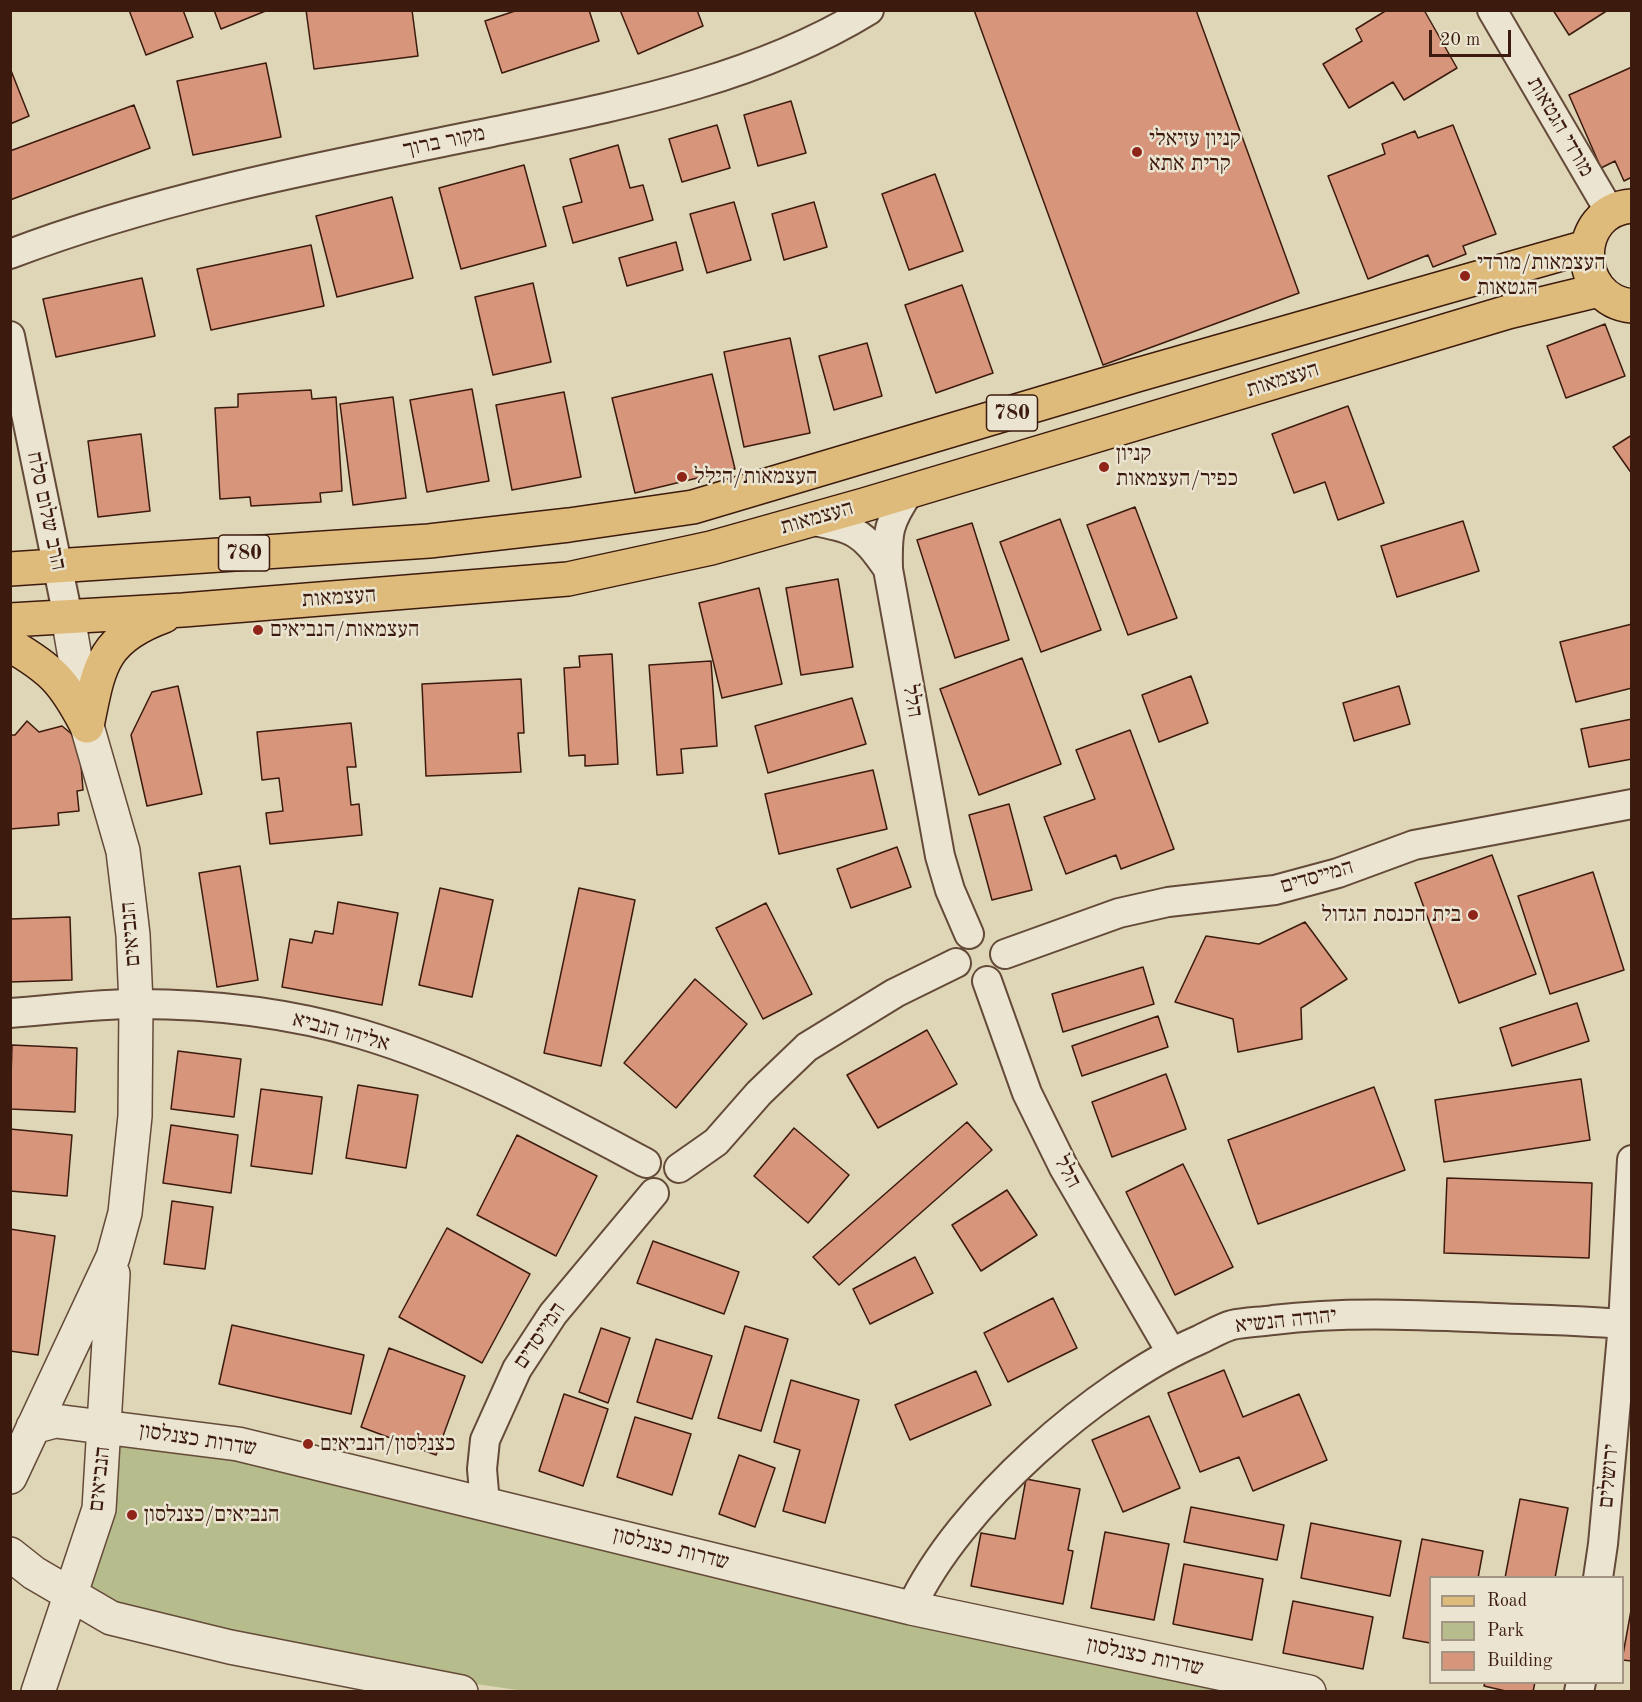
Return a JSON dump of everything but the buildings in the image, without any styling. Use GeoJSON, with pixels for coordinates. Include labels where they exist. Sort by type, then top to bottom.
{"type":"FeatureCollection","features":[{"type":"Feature","properties":{"kind":"main road"},"geometry":{"type":"LineString","coordinates":[[1621,209],[1599,221],[1586,247],[1586,262],[1590,278],[1599,290],[1610,300],[1632,306]]}},
{"type":"Feature","properties":{"kind":"main road","name":"העצמאות"},"geometry":{"type":"LineString","coordinates":[[10,569],[429,541],[569,525],[693,507],[1586,247]]}},
{"type":"Feature","properties":{"kind":"main road","name":"העצמאות"},"geometry":{"type":"LineString","coordinates":[[10,620],[183,610],[568,579],[711,548],[909,492],[1508,312],[1599,290]]}},
{"type":"Feature","properties":{"kind":"main road"},"geometry":{"type":"LineString","coordinates":[[87,726],[97,680],[105,657],[113,645],[150,621],[183,610]]}},
{"type":"Feature","properties":{"kind":"main road"},"geometry":{"type":"LineString","coordinates":[[10,645],[43,664],[69,692],[87,726]]}},
{"type":"Feature","properties":{"kind":"street","name":"מקור ברוך"},"geometry":{"type":"LineString","coordinates":[[10,254],[137,211],[267,180],[614,107],[692,86],[778,57],[835,31],[869,10]]}},
{"type":"Feature","properties":{"kind":"street","name":"מורדי הגטאות"},"geometry":{"type":"LineString","coordinates":[[1492,10],[1621,209]]}},
{"type":"Feature","properties":{"kind":"street","name":"הרב שלום סלח"},"geometry":{"type":"LineString","coordinates":[[10,336],[68,617]]}},
{"type":"Feature","properties":{"kind":"street","name":"הלל"},"geometry":{"type":"LineString","coordinates":[[909,492],[895,513],[887,535],[888,569],[940,856],[950,890],[969,934]]}},
{"type":"Feature","properties":{"kind":"street","name":"הלל"},"geometry":{"type":"LineString","coordinates":[[809,520],[849,528],[870,542],[888,569]]}},
{"type":"Feature","properties":{"kind":"street","name":"הנביאים"},"geometry":{"type":"LineString","coordinates":[[38,1692],[99,1509],[114,1257],[125,1213],[135,1116],[136,1004],[133,935],[123,851],[87,726],[68,617]]}},
{"type":"Feature","properties":{"kind":"street","name":"המייסדים"},"geometry":{"type":"LineString","coordinates":[[1005,954],[1119,914],[1168,902],[1275,890],[1338,873],[1414,845],[1632,804]]}},
{"type":"Feature","properties":{"kind":"street"},"geometry":{"type":"LineString","coordinates":[[984,932],[992,935],[998,940],[1005,954],[999,974],[987,981],[968,979],[956,963],[956,949],[969,934],[984,932]]}},
{"type":"Feature","properties":{"kind":"street"},"geometry":{"type":"LineString","coordinates":[[679,1168],[716,1142],[759,1093],[807,1047],[895,993],[956,963]]}},
{"type":"Feature","properties":{"kind":"street","name":"הלל"},"geometry":{"type":"LineString","coordinates":[[987,981],[1027,1093],[1064,1168],[1171,1352]]}},
{"type":"Feature","properties":{"kind":"street","name":"אליהו הנביא"},"geometry":{"type":"LineString","coordinates":[[10,1013],[136,1004],[236,1010],[296,1019],[361,1034],[473,1075],[547,1110],[646,1163]]}},
{"type":"Feature","properties":{"kind":"street"},"geometry":{"type":"LineString","coordinates":[[658,1156],[666,1156],[679,1168],[681,1177],[675,1189],[664,1195],[654,1193],[642,1181],[642,1170],[646,1163],[658,1156]]}},
{"type":"Feature","properties":{"kind":"street","name":"ירושלים"},"geometry":{"type":"LineString","coordinates":[[1598,1576],[1627,1325],[1632,1160]]}},
{"type":"Feature","properties":{"kind":"street","name":"המייסדים"},"geometry":{"type":"LineString","coordinates":[[485,1504],[482,1469],[485,1440],[517,1369],[553,1314],[654,1193]]}},
{"type":"Feature","properties":{"kind":"street","name":"הנביאים"},"geometry":{"type":"LineString","coordinates":[[10,1477],[114,1257]]}},
{"type":"Feature","properties":{"kind":"street","name":"יהודה הנשיא"},"geometry":{"type":"LineString","coordinates":[[911,1608],[948,1545],[1002,1484],[1093,1405],[1171,1352],[1232,1325],[1319,1314],[1437,1315],[1627,1325]]}},
{"type":"Feature","properties":{"kind":"street","name":"שדרות כצנלסון"},"geometry":{"type":"LineString","coordinates":[[33,1427],[55,1421],[105,1425],[238,1444],[911,1608],[1309,1692]]}},
{"type":"Feature","properties":{"kind":"street"},"geometry":{"type":"LineString","coordinates":[[10,1554],[34,1573],[111,1618],[146,1628],[461,1692]]}},
{"type":"Feature","properties":{"kind":"green space"},"geometry":{"type":"Polygon","coordinates":[[[114,1443],[188,1445],[1295,1691],[524,1691],[456,1681],[118,1609],[88,1584],[114,1443]]]}},
{"type":"Feature","properties":{"kind":"place","name":"קניון עזיאלי קרית אתא"},"geometry":{"type":"Point","coordinates":[1137,152]}},
{"type":"Feature","properties":{"kind":"place","name":"העצמאות/מורדי הגטאות"},"geometry":{"type":"Point","coordinates":[1465,276]}},
{"type":"Feature","properties":{"kind":"place","name":"קניון כפיר/העצמאות"},"geometry":{"type":"Point","coordinates":[1104,467]}},
{"type":"Feature","properties":{"kind":"place","name":"העצמאות/הילל"},"geometry":{"type":"Point","coordinates":[682,477]}},
{"type":"Feature","properties":{"kind":"place","name":"העצמאות/הנביאים"},"geometry":{"type":"Point","coordinates":[258,630]}},
{"type":"Feature","properties":{"kind":"place","name":"בית הכנסת הגדול"},"geometry":{"type":"Point","coordinates":[1473,915]}},
{"type":"Feature","properties":{"kind":"place","name":"כצנלסון/הנביאים"},"geometry":{"type":"Point","coordinates":[308,1444]}},
{"type":"Feature","properties":{"kind":"place","name":"הנביאים/כצנלסון"},"geometry":{"type":"Point","coordinates":[132,1515]}}]}
